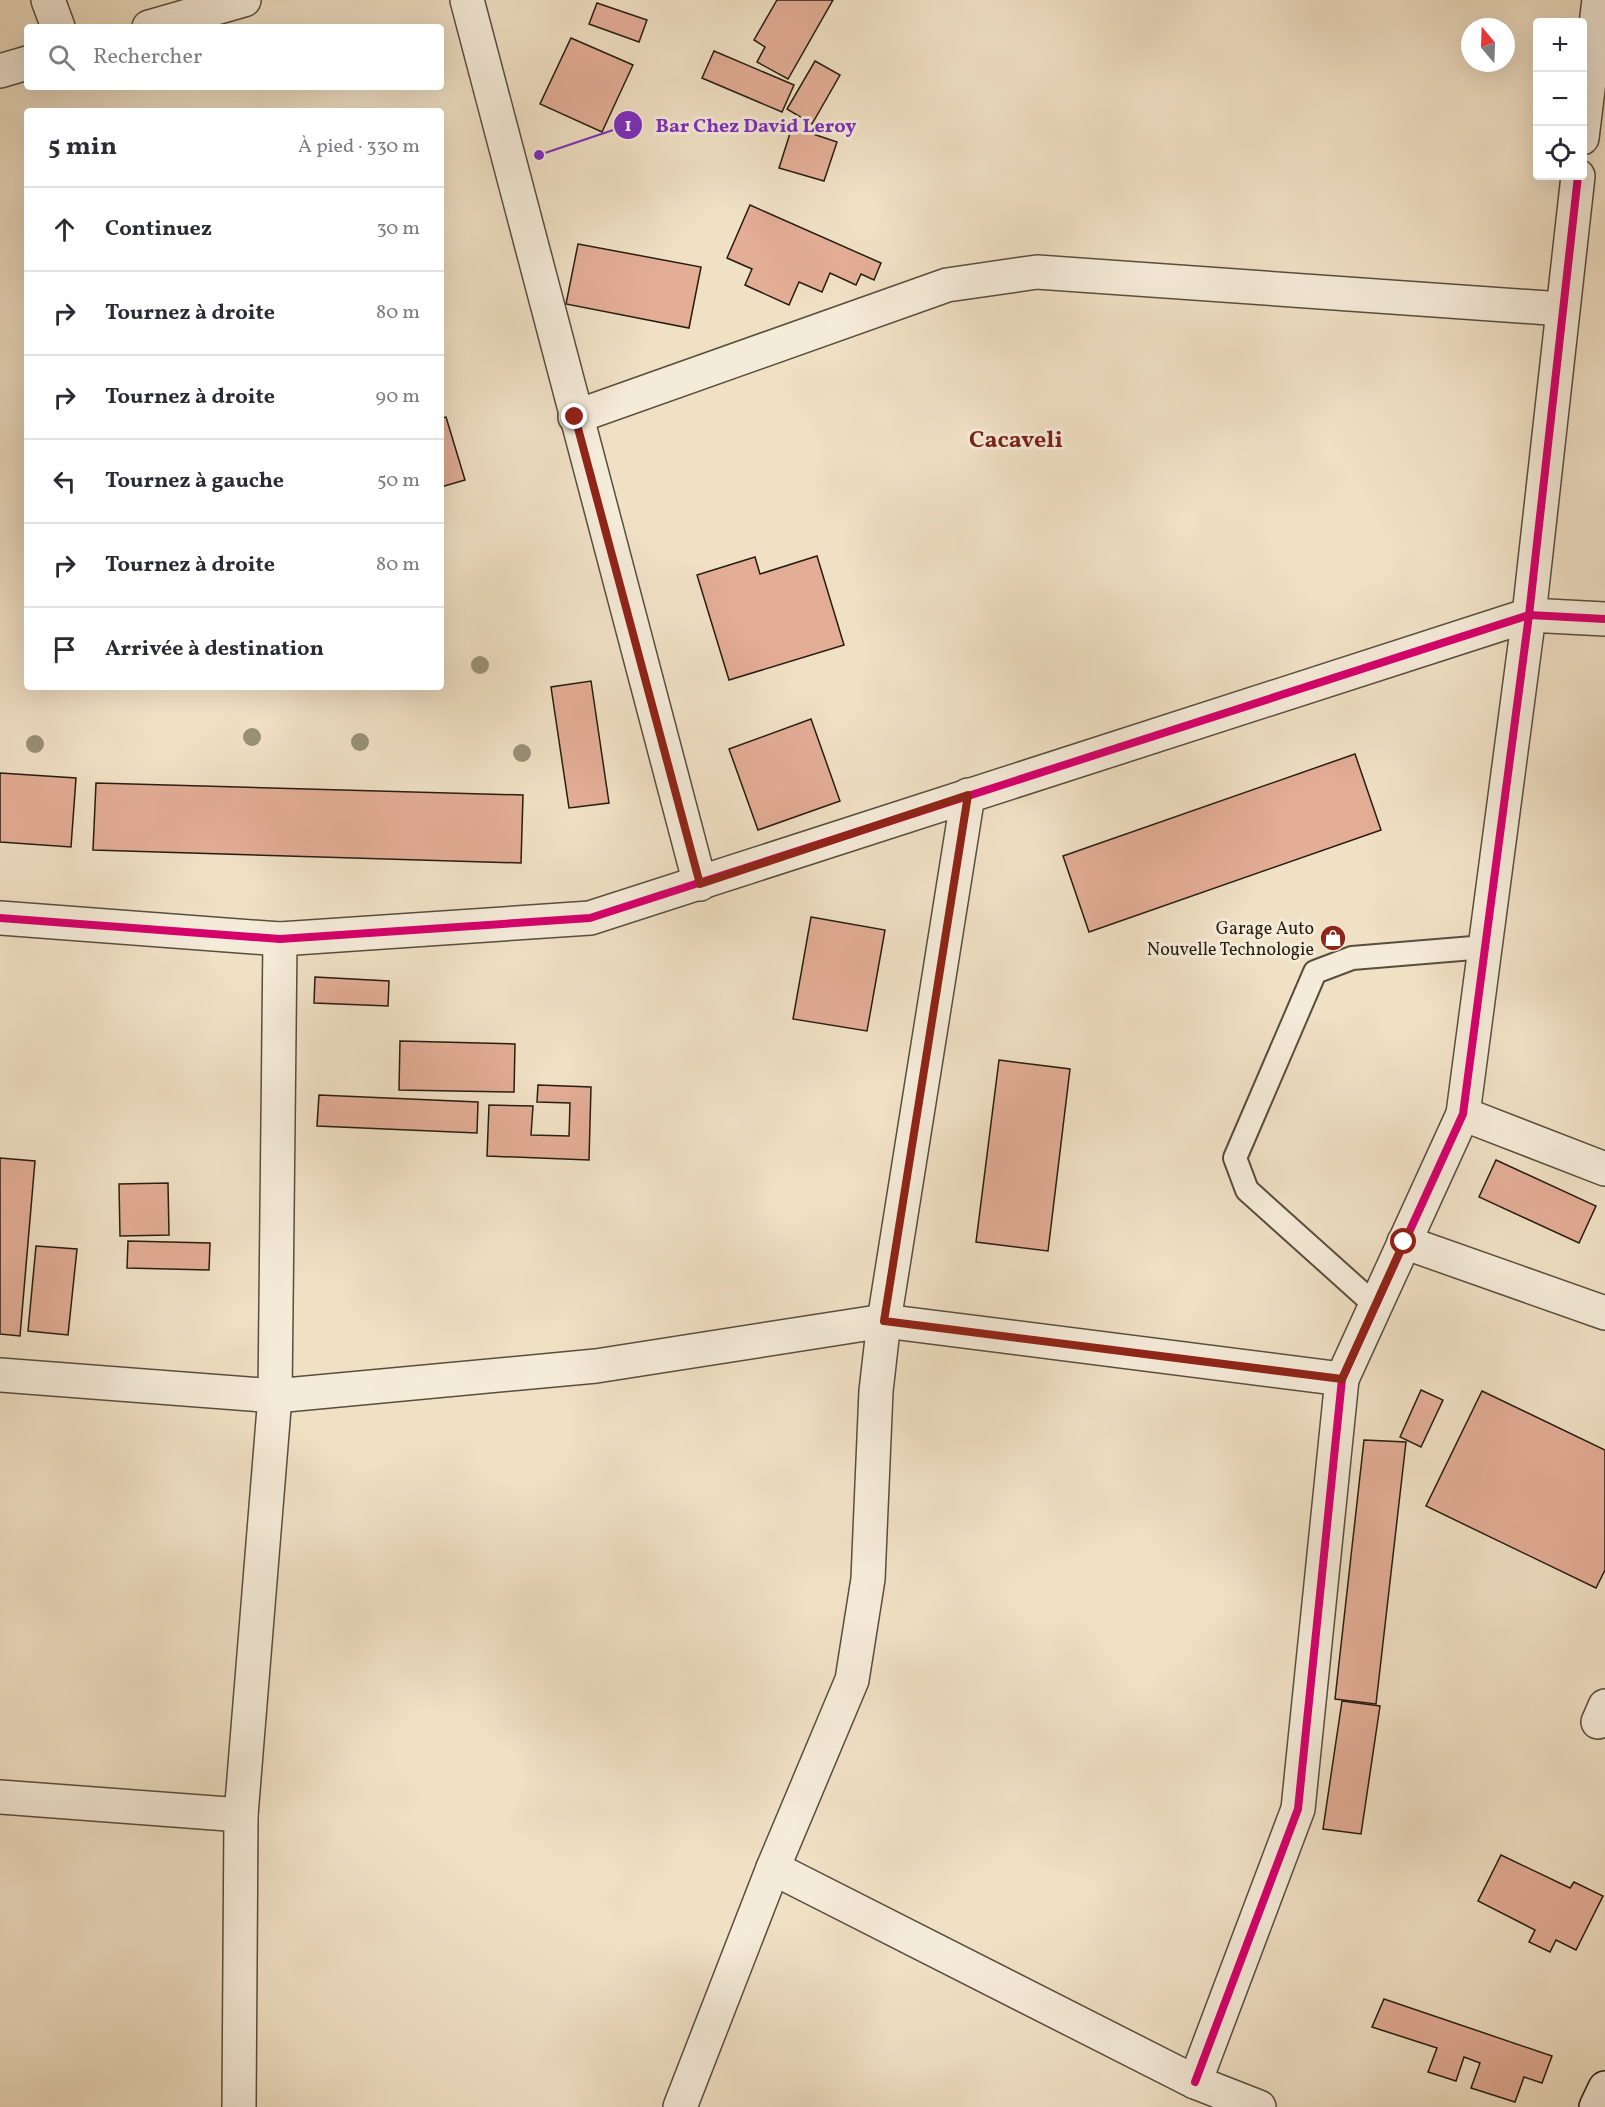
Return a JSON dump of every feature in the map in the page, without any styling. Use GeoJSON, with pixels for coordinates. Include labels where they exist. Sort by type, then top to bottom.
{"type":"FeatureCollection","features":[{"type":"Feature","properties":{"kind":"street"},"geometry":{"type":"LineString","coordinates":[[48,0],[57,24]]}},
{"type":"Feature","properties":{"kind":"street"},"geometry":{"type":"LineString","coordinates":[[160,24],[244,0]]}},
{"type":"Feature","properties":{"kind":"street"},"geometry":{"type":"LineString","coordinates":[[467,0],[575,417],[700,884]]}},
{"type":"Feature","properties":{"kind":"street"},"geometry":{"type":"LineString","coordinates":[[1583,126],[1599,0]]}},
{"type":"Feature","properties":{"kind":"street"},"geometry":{"type":"LineString","coordinates":[[0,71],[24,64]]}},
{"type":"Feature","properties":{"kind":"street"},"geometry":{"type":"LineString","coordinates":[[1195,2082],[1298,1809],[1342,1379],[1463,1114],[1529,615],[1578,180]]}},
{"type":"Feature","properties":{"kind":"street"},"geometry":{"type":"LineString","coordinates":[[575,417],[947,285],[1038,272],[1563,309]]}},
{"type":"Feature","properties":{"kind":"street"},"geometry":{"type":"LineString","coordinates":[[0,918],[280,939],[590,918],[1529,615],[1605,619]]}},
{"type":"Feature","properties":{"kind":"street"},"geometry":{"type":"LineString","coordinates":[[680,2107],[773,1869],[852,1680],[868,1579],[876,1391],[884,1321],[968,795]]}},
{"type":"Feature","properties":{"kind":"street"},"geometry":{"type":"LineString","coordinates":[[239,2107],[241,1815],[275,1396],[280,939]]}},
{"type":"Feature","properties":{"kind":"street"},"geometry":{"type":"LineString","coordinates":[[1463,1114],[1605,1169]]}},
{"type":"Feature","properties":{"kind":"street"},"geometry":{"type":"LineString","coordinates":[[1404,1242],[1605,1313]]}},
{"type":"Feature","properties":{"kind":"street"},"geometry":{"type":"LineString","coordinates":[[0,1376],[275,1396],[596,1366],[884,1321],[1342,1379]]}},
{"type":"Feature","properties":{"kind":"street"},"geometry":{"type":"LineString","coordinates":[[0,1797],[241,1815]]}},
{"type":"Feature","properties":{"kind":"street"},"geometry":{"type":"LineString","coordinates":[[773,1869],[1195,2082],[1259,2107]]}},
{"type":"Feature","properties":{"kind":"street"},"geometry":{"type":"LineString","coordinates":[[1596,2107],[1605,2088]]}},
{"type":"Feature","properties":{"kind":"lane"},"geometry":{"type":"LineString","coordinates":[[1375,1305],[1247,1190],[1235,1158],[1315,972],[1352,958],[1485,947]]}},
{"type":"Feature","properties":{"kind":"building"},"geometry":{"type":"Polygon","coordinates":[[[777,0],[833,0],[788,79],[757,62],[765,47],[754,40],[777,0]]]}},
{"type":"Feature","properties":{"kind":"building"},"geometry":{"type":"Polygon","coordinates":[[[597,3],[647,20],[639,42],[589,24],[597,3]]]}},
{"type":"Feature","properties":{"kind":"building"},"geometry":{"type":"Polygon","coordinates":[[[571,38],[633,65],[602,132],[540,104],[571,38]]]}},
{"type":"Feature","properties":{"kind":"building"},"geometry":{"type":"Polygon","coordinates":[[[714,51],[794,85],[782,112],[702,78],[714,51]]]}},
{"type":"Feature","properties":{"kind":"building"},"geometry":{"type":"Polygon","coordinates":[[[815,61],[840,75],[812,124],[787,109],[815,61]]]}},
{"type":"Feature","properties":{"kind":"building"},"geometry":{"type":"Polygon","coordinates":[[[792,127],[837,142],[824,181],[779,168],[792,127]]]}},
{"type":"Feature","properties":{"kind":"building"},"geometry":{"type":"Polygon","coordinates":[[[750,205],[881,263],[874,280],[861,274],[856,285],[830,273],[822,292],[799,282],[789,305],[745,285],[752,269],[727,258],[750,205]]]}},
{"type":"Feature","properties":{"kind":"building"},"geometry":{"type":"Polygon","coordinates":[[[578,244],[701,267],[689,328],[566,304],[578,244]]]}},
{"type":"Feature","properties":{"kind":"building"},"geometry":{"type":"Polygon","coordinates":[[[444,417],[446,417],[465,480],[444,486],[444,417]]]}},
{"type":"Feature","properties":{"kind":"building"},"geometry":{"type":"Polygon","coordinates":[[[817,556],[844,645],[729,680],[697,575],[755,557],[760,574],[817,556]]]}},
{"type":"Feature","properties":{"kind":"building"},"geometry":{"type":"Polygon","coordinates":[[[591,681],[609,803],[569,808],[551,687],[591,681]]]}},
{"type":"Feature","properties":{"kind":"building"},"geometry":{"type":"Polygon","coordinates":[[[811,719],[840,801],[758,830],[729,749],[811,719]]]}},
{"type":"Feature","properties":{"kind":"building"},"geometry":{"type":"Polygon","coordinates":[[[1355,754],[1381,830],[1089,932],[1063,856],[1355,754]]]}},
{"type":"Feature","properties":{"kind":"building"},"geometry":{"type":"Polygon","coordinates":[[[0,773],[76,778],[71,847],[0,842],[0,773]]]}},
{"type":"Feature","properties":{"kind":"building"},"geometry":{"type":"Polygon","coordinates":[[[96,783],[523,795],[521,863],[93,850],[96,783]]]}},
{"type":"Feature","properties":{"kind":"building"},"geometry":{"type":"Polygon","coordinates":[[[811,917],[885,930],[867,1031],[793,1019],[811,917]]]}},
{"type":"Feature","properties":{"kind":"building"},"geometry":{"type":"Polygon","coordinates":[[[315,977],[389,981],[388,1006],[314,1003],[315,977]]]}},
{"type":"Feature","properties":{"kind":"building"},"geometry":{"type":"Polygon","coordinates":[[[400,1041],[515,1044],[514,1092],[399,1090],[400,1041]]]}},
{"type":"Feature","properties":{"kind":"building"},"geometry":{"type":"Polygon","coordinates":[[[999,1060],[1070,1069],[1048,1251],[976,1242],[999,1060]]]}},
{"type":"Feature","properties":{"kind":"building"},"geometry":{"type":"Polygon","coordinates":[[[538,1085],[591,1087],[589,1160],[487,1156],[489,1105],[533,1106],[531,1135],[569,1136],[570,1103],[537,1102],[538,1085]]]}},
{"type":"Feature","properties":{"kind":"building"},"geometry":{"type":"Polygon","coordinates":[[[319,1095],[478,1102],[477,1133],[317,1126],[319,1095]]]}},
{"type":"Feature","properties":{"kind":"building"},"geometry":{"type":"Polygon","coordinates":[[[0,1158],[35,1161],[20,1336],[0,1334],[0,1158]]]}},
{"type":"Feature","properties":{"kind":"building"},"geometry":{"type":"Polygon","coordinates":[[[1496,1160],[1596,1206],[1579,1243],[1479,1197],[1496,1160]]]}},
{"type":"Feature","properties":{"kind":"building"},"geometry":{"type":"Polygon","coordinates":[[[168,1183],[169,1235],[120,1236],[119,1184],[168,1183]]]}},
{"type":"Feature","properties":{"kind":"building"},"geometry":{"type":"Polygon","coordinates":[[[128,1241],[210,1243],[209,1270],[127,1268],[128,1241]]]}},
{"type":"Feature","properties":{"kind":"building"},"geometry":{"type":"Polygon","coordinates":[[[36,1246],[77,1249],[68,1335],[28,1331],[36,1246]]]}},
{"type":"Feature","properties":{"kind":"building"},"geometry":{"type":"Polygon","coordinates":[[[1421,1390],[1443,1400],[1421,1447],[1400,1437],[1421,1390]]]}},
{"type":"Feature","properties":{"kind":"building"},"geometry":{"type":"Polygon","coordinates":[[[1482,1391],[1605,1450],[1605,1570],[1596,1588],[1426,1506],[1482,1391]]]}},
{"type":"Feature","properties":{"kind":"building"},"geometry":{"type":"Polygon","coordinates":[[[1364,1440],[1406,1442],[1376,1704],[1335,1699],[1364,1440]]]}},
{"type":"Feature","properties":{"kind":"building"},"geometry":{"type":"Polygon","coordinates":[[[1342,1701],[1380,1706],[1361,1834],[1323,1829],[1342,1701]]]}},
{"type":"Feature","properties":{"kind":"building"},"geometry":{"type":"Polygon","coordinates":[[[1501,1855],[1570,1888],[1574,1882],[1603,1896],[1576,1950],[1556,1940],[1550,1952],[1529,1942],[1535,1930],[1478,1901],[1501,1855]]]}},
{"type":"Feature","properties":{"kind":"building"},"geometry":{"type":"Polygon","coordinates":[[[1384,1999],[1552,2056],[1542,2083],[1524,2077],[1515,2102],[1471,2088],[1480,2063],[1464,2057],[1456,2081],[1428,2072],[1437,2048],[1372,2027],[1384,1999]]]}},
{"type":"Feature","properties":{"kind":"cycle path"},"geometry":{"type":"LineString","coordinates":[[1195,2082],[1298,1809],[1342,1379],[1463,1114],[1529,615],[1578,180]]}},
{"type":"Feature","properties":{"kind":"cycle path"},"geometry":{"type":"LineString","coordinates":[[0,918],[280,939],[590,918],[1529,615],[1605,619]]}},
{"type":"Feature","properties":{"kind":"place","name":"Bar Chez David Leroy"},"geometry":{"type":"Point","coordinates":[539,155]}},
{"type":"Feature","properties":{"kind":"place","name":"Garage Auto Nouvelle Technologie"},"geometry":{"type":"Point","coordinates":[1333,938]}},
{"type":"Feature","properties":{"kind":"district","name":"Cacaveli"},"geometry":{"type":"Point","coordinates":[1016,439]}},
{"type":"Feature","properties":{"kind":"route"},"geometry":{"type":"LineString","coordinates":[[575,417],[700,884],[968,795],[884,1321],[1342,1379],[1404,1242]]}}]}
